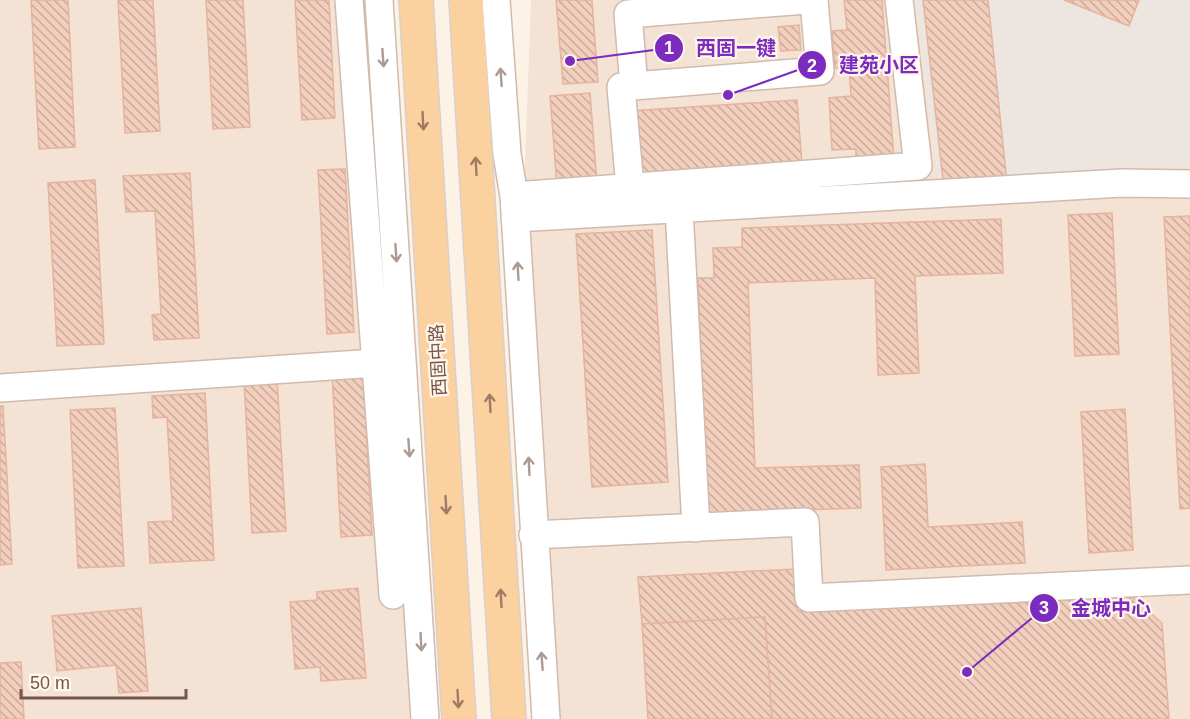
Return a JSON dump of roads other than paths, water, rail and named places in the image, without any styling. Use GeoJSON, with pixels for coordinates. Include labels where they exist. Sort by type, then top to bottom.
{"type":"FeatureCollection","features":[{"type":"Feature","properties":{"kind":"main road","name":"西固中路"},"geometry":{"type":"LineString","coordinates":[[416,0],[459,719]]}},
{"type":"Feature","properties":{"kind":"main road"},"geometry":{"type":"LineString","coordinates":[[466,0],[509,719]]}},
{"type":"Feature","properties":{"kind":"main road"},"geometry":{"type":"LineString","coordinates":[[428,205],[478,198]]}},
{"type":"Feature","properties":{"kind":"street"},"geometry":{"type":"LineString","coordinates":[[349,0],[393,595]]}},
{"type":"Feature","properties":{"kind":"street"},"geometry":{"type":"LineString","coordinates":[[379,0],[425,719]]}},
{"type":"Feature","properties":{"kind":"street"},"geometry":{"type":"LineString","coordinates":[[496,0],[507,154],[514,207],[546,719]]}},
{"type":"Feature","properties":{"kind":"street"},"geometry":{"type":"LineString","coordinates":[[633,86],[628,14],[806,0]]}},
{"type":"Feature","properties":{"kind":"street"},"geometry":{"type":"LineString","coordinates":[[630,187],[621,87],[820,71],[814,0]]}},
{"type":"Feature","properties":{"kind":"street"},"geometry":{"type":"LineString","coordinates":[[514,207],[630,187],[918,166],[899,0]]}},
{"type":"Feature","properties":{"kind":"street"},"geometry":{"type":"LineString","coordinates":[[514,207],[679,209],[1122,183],[1190,184]]}},
{"type":"Feature","properties":{"kind":"street"},"geometry":{"type":"LineString","coordinates":[[679,209],[696,528]]}},
{"type":"Feature","properties":{"kind":"street"},"geometry":{"type":"LineString","coordinates":[[0,388],[376,363]]}},
{"type":"Feature","properties":{"kind":"street"},"geometry":{"type":"LineString","coordinates":[[533,535],[806,522],[809,598],[1190,580]]}},
{"type":"Feature","properties":{"kind":"place","name":"西固一键"},"geometry":{"type":"Point","coordinates":[570,61]}},
{"type":"Feature","properties":{"kind":"place","name":"建苑小区"},"geometry":{"type":"Point","coordinates":[728,95]}},
{"type":"Feature","properties":{"kind":"place","name":"金城中心"},"geometry":{"type":"Point","coordinates":[967,672]}}]}
